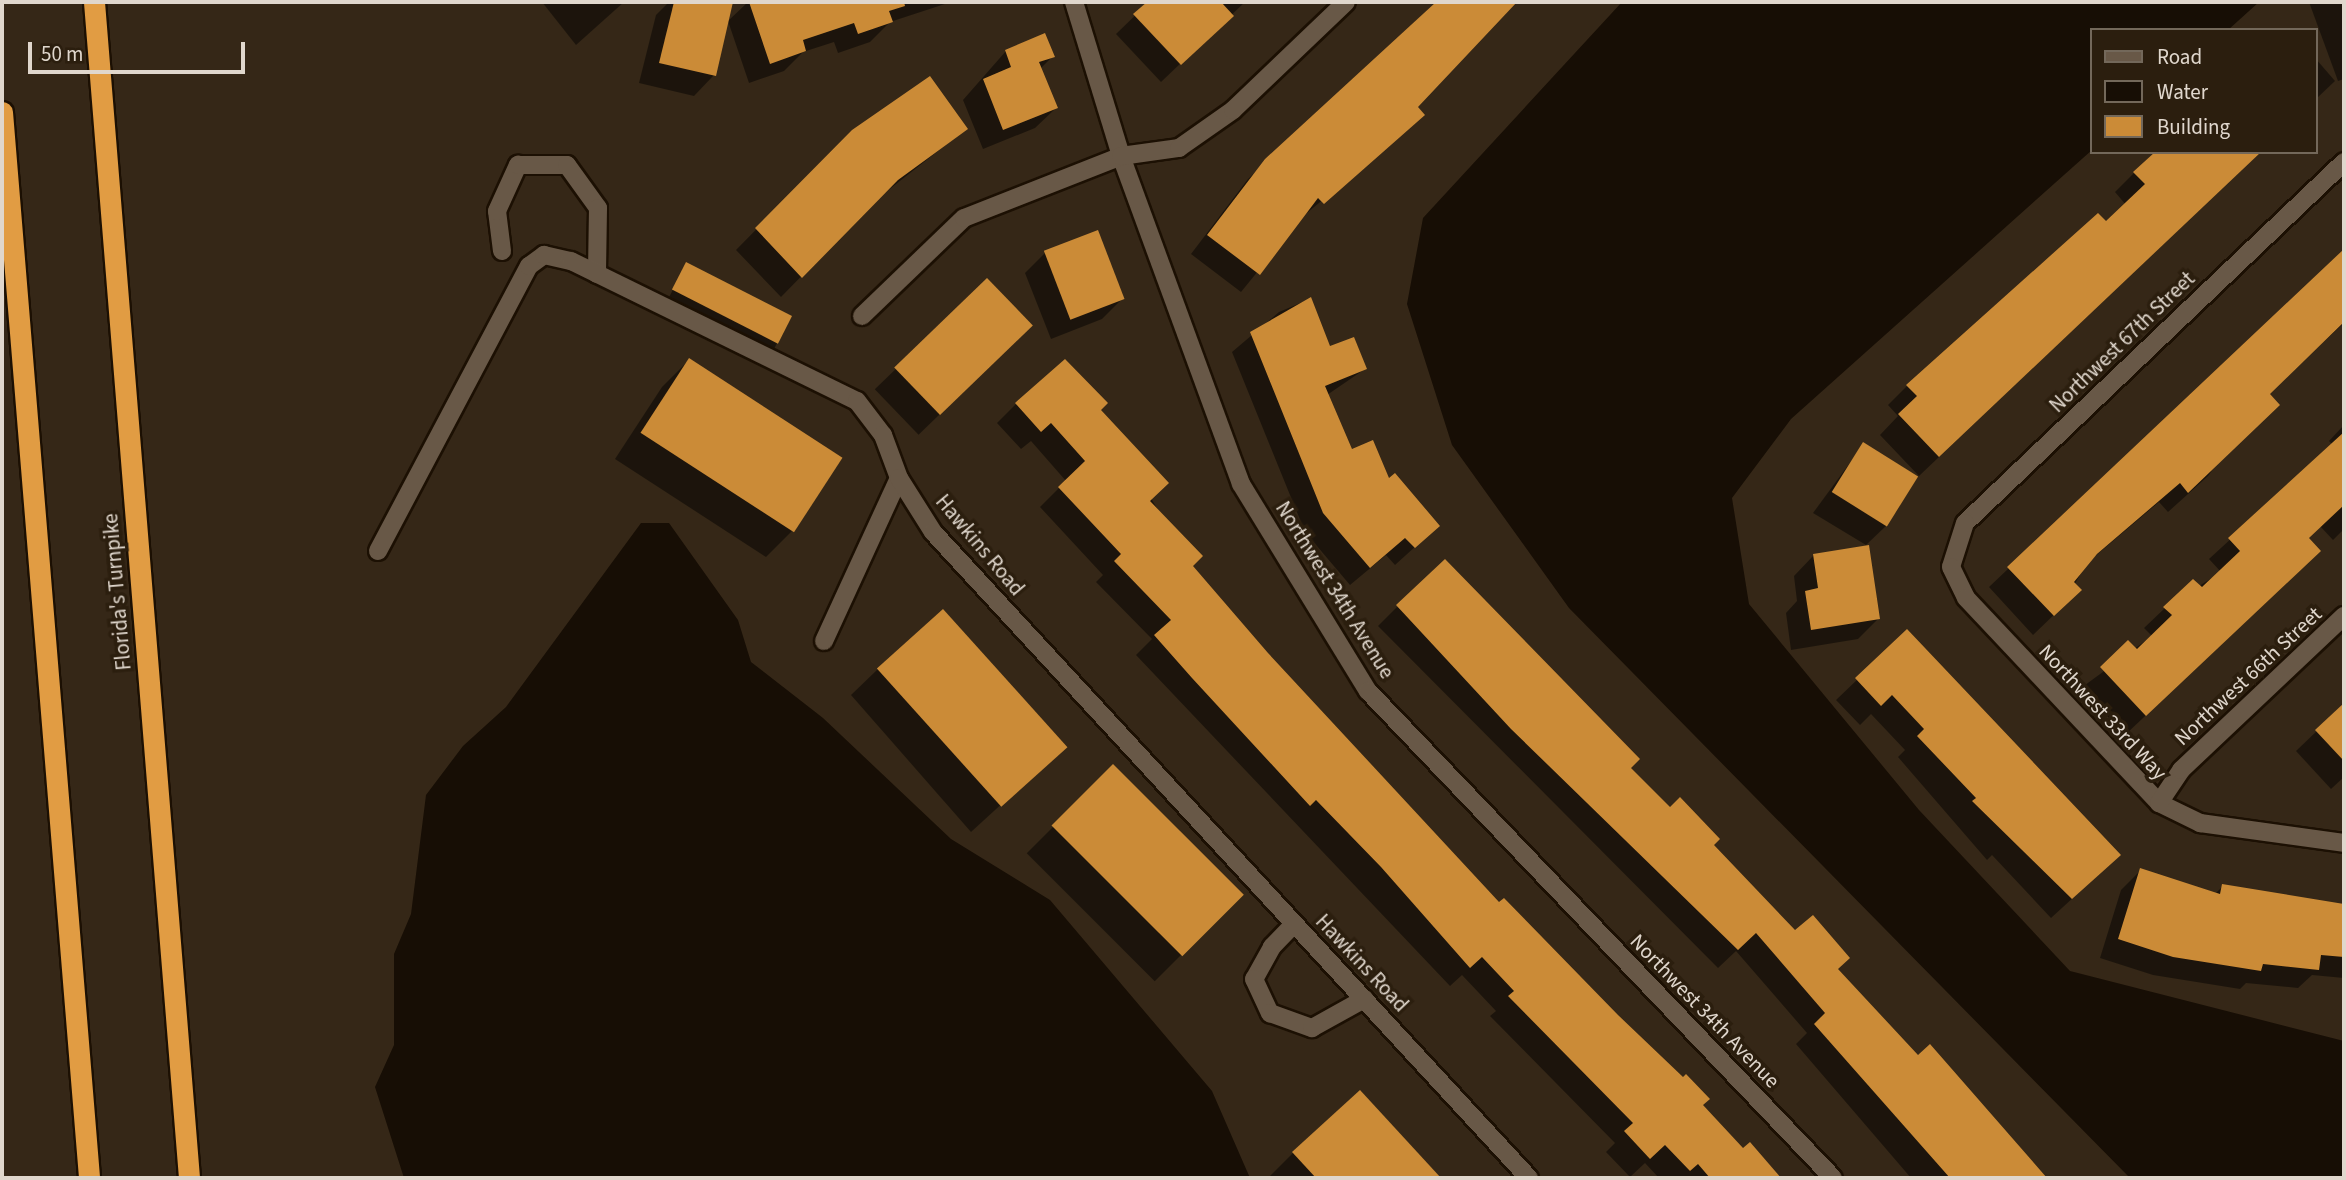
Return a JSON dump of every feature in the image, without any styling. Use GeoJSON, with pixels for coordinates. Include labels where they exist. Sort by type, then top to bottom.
{"type":"FeatureCollection","features":[{"type":"Feature","properties":{"kind":"highway","name":"Florida's Turnpike"},"geometry":{"type":"LineString","coordinates":[[94,2],[189,1178]]}},
{"type":"Feature","properties":{"kind":"highway"},"geometry":{"type":"LineString","coordinates":[[2,112],[89,1178]]}},
{"type":"Feature","properties":{"kind":"street","name":"Northwest 34th Avenue"},"geometry":{"type":"LineString","coordinates":[[1074,2],[1121,156],[1241,484],[1368,691],[1833,1178]]}},
{"type":"Feature","properties":{"kind":"street"},"geometry":{"type":"LineString","coordinates":[[862,316],[964,218],[1121,156],[1179,148],[1233,110],[1346,2]]}},
{"type":"Feature","properties":{"kind":"street","name":"Northwest 67th Street"},"geometry":{"type":"LineString","coordinates":[[1951,567],[1965,523],[2344,162]]}},
{"type":"Feature","properties":{"kind":"street"},"geometry":{"type":"LineString","coordinates":[[502,251],[497,211],[518,165],[567,166],[598,208],[597,274]]}},
{"type":"Feature","properties":{"kind":"street","name":"Hawkins Road"},"geometry":{"type":"LineString","coordinates":[[379,551],[529,266],[544,255],[597,274],[857,401],[883,435],[899,478],[933,532],[1529,1178]]}},
{"type":"Feature","properties":{"kind":"street"},"geometry":{"type":"LineString","coordinates":[[824,641],[899,478]]}},
{"type":"Feature","properties":{"kind":"street","name":"Northwest 33rd Way"},"geometry":{"type":"LineString","coordinates":[[1951,567],[1966,598],[2159,803],[2200,823],[2344,843]]}},
{"type":"Feature","properties":{"kind":"street","name":"Northwest 66th Street"},"geometry":{"type":"LineString","coordinates":[[2159,803],[2181,770],[2344,616]]}},
{"type":"Feature","properties":{"kind":"street"},"geometry":{"type":"LineString","coordinates":[[1294,924],[1272,947],[1254,979],[1270,1013],[1312,1028],[1364,999]]}},
{"type":"Feature","properties":{"kind":"water"},"geometry":{"type":"Polygon","coordinates":[[[1622,2],[2259,2],[2230,28],[2090,28],[2090,152],[1791,419],[1732,498],[1749,604],[1919,810],[2070,971],[2344,1041],[2344,1178],[2130,1178],[1569,608],[1452,445],[1407,304],[1423,218],[1622,2]]]}},
{"type":"Feature","properties":{"kind":"water"},"geometry":{"type":"Polygon","coordinates":[[[641,523],[669,523],[738,620],[751,662],[823,718],[951,839],[1050,900],[1212,1091],[1250,1178],[404,1178],[375,1087],[394,1045],[394,954],[411,914],[426,795],[463,746],[506,707],[641,523]]]}},
{"type":"Feature","properties":{"kind":"building"},"geometry":{"type":"Polygon","coordinates":[[[674,2],[733,2],[716,76],[659,63],[674,2]]]}},
{"type":"Feature","properties":{"kind":"building"},"geometry":{"type":"Polygon","coordinates":[[[749,2],[904,2],[905,6],[889,11],[893,22],[858,34],[854,23],[803,40],[806,51],[770,64],[749,2]]]}},
{"type":"Feature","properties":{"kind":"building"},"geometry":{"type":"Polygon","coordinates":[[[1147,2],[1221,2],[1234,16],[1181,65],[1133,14],[1147,2]]]}},
{"type":"Feature","properties":{"kind":"building"},"geometry":{"type":"Polygon","coordinates":[[[1436,2],[1517,2],[1418,107],[1425,115],[1324,204],[1318,198],[1260,275],[1207,235],[1265,159],[1436,2]]]}},
{"type":"Feature","properties":{"kind":"building"},"geometry":{"type":"Polygon","coordinates":[[[1045,33],[1055,57],[1039,62],[1058,108],[1003,130],[983,79],[1011,67],[1005,50],[1045,33]]]}},
{"type":"Feature","properties":{"kind":"building"},"geometry":{"type":"Polygon","coordinates":[[[930,76],[968,129],[898,180],[802,278],[755,228],[852,130],[930,76]]]}},
{"type":"Feature","properties":{"kind":"building"},"geometry":{"type":"Polygon","coordinates":[[[2153,154],[2259,154],[1939,457],[1898,414],[1917,396],[1906,385],[2098,213],[2106,221],[2145,184],[2133,172],[2153,154]]]}},
{"type":"Feature","properties":{"kind":"building"},"geometry":{"type":"Polygon","coordinates":[[[1098,230],[1125,299],[1070,320],[1044,251],[1098,230]]]}},
{"type":"Feature","properties":{"kind":"building"},"geometry":{"type":"Polygon","coordinates":[[[2344,249],[2344,322],[2270,394],[2280,405],[2188,493],[2180,483],[2097,554],[2074,582],[2082,590],[2054,616],[2007,567],[2344,249]]]}},
{"type":"Feature","properties":{"kind":"building"},"geometry":{"type":"Polygon","coordinates":[[[686,262],[792,316],[778,344],[672,290],[686,262]]]}},
{"type":"Feature","properties":{"kind":"building"},"geometry":{"type":"Polygon","coordinates":[[[987,278],[1033,325],[940,415],[894,368],[987,278]]]}},
{"type":"Feature","properties":{"kind":"building"},"geometry":{"type":"Polygon","coordinates":[[[1311,297],[1330,346],[1354,337],[1367,369],[1325,386],[1352,449],[1373,440],[1389,478],[1395,473],[1440,526],[1415,548],[1405,538],[1370,568],[1323,513],[1250,332],[1311,297]]]}},
{"type":"Feature","properties":{"kind":"building"},"geometry":{"type":"Polygon","coordinates":[[[689,358],[842,458],[794,532],[641,433],[689,358]]]}},
{"type":"Feature","properties":{"kind":"building"},"geometry":{"type":"Polygon","coordinates":[[[1065,359],[1108,403],[1101,410],[1169,483],[1150,501],[1203,556],[1193,566],[1268,653],[1499,902],[1504,898],[1618,1015],[1683,1077],[1686,1074],[1710,1099],[1703,1105],[1743,1148],[1750,1142],[1781,1178],[1710,1178],[1698,1164],[1690,1171],[1665,1145],[1650,1159],[1624,1131],[1633,1123],[1508,996],[1514,991],[1482,957],[1470,968],[1381,867],[1316,800],[1310,806],[1154,635],[1171,620],[1114,561],[1121,554],[1058,487],[1085,461],[1051,423],[1041,432],[1015,403],[1065,359]]]}},
{"type":"Feature","properties":{"kind":"building"},"geometry":{"type":"Polygon","coordinates":[[[2344,432],[2344,505],[2309,538],[2321,551],[2146,716],[2100,667],[2128,640],[2137,649],[2172,615],[2163,607],[2193,579],[2202,587],[2240,551],[2228,538],[2344,432]]]}},
{"type":"Feature","properties":{"kind":"building"},"geometry":{"type":"Polygon","coordinates":[[[1863,442],[1918,476],[1887,526],[1832,492],[1863,442]]]}},
{"type":"Feature","properties":{"kind":"building"},"geometry":{"type":"Polygon","coordinates":[[[1869,545],[1880,619],[1811,630],[1805,591],[1818,588],[1813,554],[1869,545]]]}},
{"type":"Feature","properties":{"kind":"building"},"geometry":{"type":"Polygon","coordinates":[[[1445,559],[1640,759],[1631,768],[1670,807],[1680,797],[1720,839],[1714,845],[1795,930],[1813,915],[1850,958],[1838,969],[1918,1055],[1930,1044],[2047,1178],[1950,1178],[1814,1024],[1825,1013],[1756,933],[1738,950],[1511,729],[1396,605],[1445,559]]]}},
{"type":"Feature","properties":{"kind":"building"},"geometry":{"type":"Polygon","coordinates":[[[943,609],[1067,747],[1001,807],[877,669],[943,609]]]}},
{"type":"Feature","properties":{"kind":"building"},"geometry":{"type":"Polygon","coordinates":[[[1907,629],[2121,855],[2072,899],[1972,801],[1976,798],[1917,736],[1924,729],[1892,695],[1881,706],[1855,678],[1907,629]]]}},
{"type":"Feature","properties":{"kind":"building"},"geometry":{"type":"Polygon","coordinates":[[[2344,703],[2344,761],[2315,730],[2344,703]]]}},
{"type":"Feature","properties":{"kind":"building"},"geometry":{"type":"Polygon","coordinates":[[[1113,764],[1244,895],[1182,956],[1051,826],[1113,764]]]}},
{"type":"Feature","properties":{"kind":"building"},"geometry":{"type":"Polygon","coordinates":[[[2140,868],[2220,894],[2222,884],[2344,904],[2344,957],[2321,955],[2319,970],[2263,964],[2261,971],[2173,957],[2118,939],[2140,868]]]}},
{"type":"Feature","properties":{"kind":"building"},"geometry":{"type":"Polygon","coordinates":[[[1360,1090],[1441,1178],[1316,1178],[1292,1152],[1360,1090]]]}}]}
